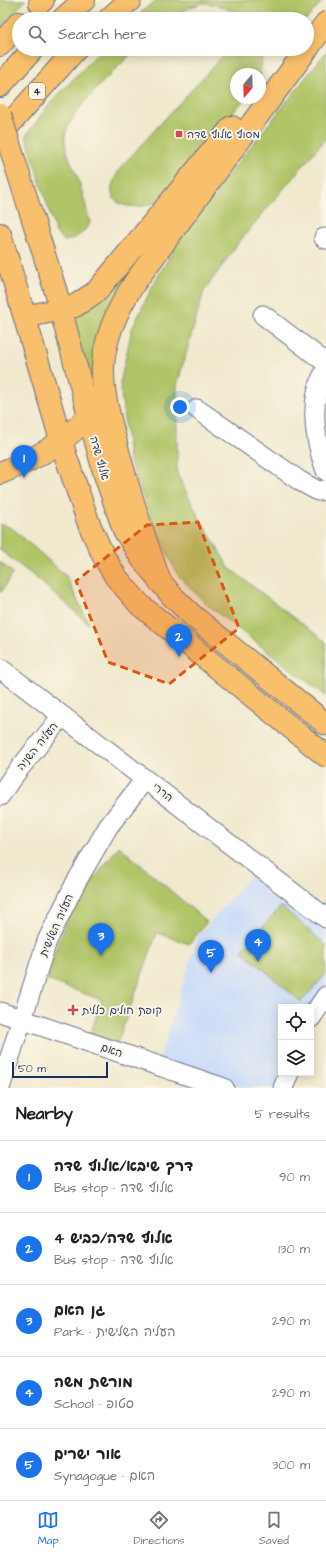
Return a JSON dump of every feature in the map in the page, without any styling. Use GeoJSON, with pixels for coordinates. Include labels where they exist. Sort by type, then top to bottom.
{"type":"FeatureCollection","features":[{"type":"Feature","properties":{"kind":"main road"},"geometry":{"type":"LineString","coordinates":[[71,12],[84,0]]}},
{"type":"Feature","properties":{"kind":"main road"},"geometry":{"type":"LineString","coordinates":[[117,12],[130,0]]}},
{"type":"Feature","properties":{"kind":"main road"},"geometry":{"type":"LineString","coordinates":[[30,12],[42,1]]}},
{"type":"Feature","properties":{"kind":"main road"},"geometry":{"type":"LineString","coordinates":[[314,28],[326,13]]}},
{"type":"Feature","properties":{"kind":"main road"},"geometry":{"type":"LineString","coordinates":[[314,39],[326,23]]}},
{"type":"Feature","properties":{"kind":"main road"},"geometry":{"type":"LineString","coordinates":[[0,45],[12,32]]}},
{"type":"Feature","properties":{"kind":"main road"},"geometry":{"type":"LineString","coordinates":[[0,86],[27,56]]}},
{"type":"Feature","properties":{"kind":"main road","name":"4"},"geometry":{"type":"LineString","coordinates":[[0,135],[70,56]]}},
{"type":"Feature","properties":{"kind":"main road"},"geometry":{"type":"LineString","coordinates":[[266,86],[290,56]]}},
{"type":"Feature","properties":{"kind":"main road"},"geometry":{"type":"LineString","coordinates":[[160,582],[134,506],[110,418],[103,380],[103,365],[107,339],[116,312],[135,282],[302,56]]}},
{"type":"Feature","properties":{"kind":"main road"},"geometry":{"type":"LineString","coordinates":[[25,317],[75,306],[89,298],[111,276],[251,104]]}},
{"type":"Feature","properties":{"kind":"main road","name":"אלוף שדה"},"geometry":{"type":"LineString","coordinates":[[0,115],[60,309],[104,472],[124,530],[160,582],[193,616],[326,724]]}},
{"type":"Feature","properties":{"kind":"main road"},"geometry":{"type":"LineString","coordinates":[[1,238],[71,471],[90,524],[104,557],[116,576],[140,605],[326,756]]}},
{"type":"Feature","properties":{"kind":"main road"},"geometry":{"type":"LineString","coordinates":[[7,470],[48,451],[62,442],[88,417]]}},
{"type":"Feature","properties":{"kind":"main road"},"geometry":{"type":"LineString","coordinates":[[7,470],[51,464],[61,465],[71,471]]}},
{"type":"Feature","properties":{"kind":"street"},"geometry":{"type":"LineString","coordinates":[[263,315],[326,363]]}},
{"type":"Feature","properties":{"kind":"street"},"geometry":{"type":"LineString","coordinates":[[326,369],[317,391],[314,412],[320,454],[326,470]]}},
{"type":"Feature","properties":{"kind":"street"},"geometry":{"type":"LineString","coordinates":[[198,409],[300,481],[318,491],[326,490]]}},
{"type":"Feature","properties":{"kind":"street","name":"הררי"},"geometry":{"type":"LineString","coordinates":[[0,668],[326,918]]}},
{"type":"Feature","properties":{"kind":"street","name":"העליה השניה"},"geometry":{"type":"LineString","coordinates":[[0,796],[11,778],[62,716]]}},
{"type":"Feature","properties":{"kind":"street","name":"העליה השלישית"},"geometry":{"type":"LineString","coordinates":[[0,1088],[47,941],[75,884],[108,827],[146,779]]}},
{"type":"Feature","properties":{"kind":"street"},"geometry":{"type":"LineString","coordinates":[[314,1014],[326,996]]}},
{"type":"Feature","properties":{"kind":"street","name":"האם"},"geometry":{"type":"LineString","coordinates":[[0,1012],[224,1088]]}},
{"type":"Feature","properties":{"kind":"street"},"geometry":{"type":"LineString","coordinates":[[283,1088],[288,1076]]}},
{"type":"Feature","properties":{"kind":"highlighted area"},"geometry":{"type":"Polygon","coordinates":[[[198,522],[239,628],[169,684],[108,662],[76,581],[147,525],[198,522]]]}},
{"type":"Feature","properties":{"kind":"shaded area"},"geometry":{"type":"Polygon","coordinates":[[[254,872],[326,928],[326,987],[313,1004],[278,1004],[278,1076],[280,1076],[275,1088],[247,1088],[160,1058],[198,936],[254,872]]]}},
{"type":"Feature","properties":{"kind":"green space"},"geometry":{"type":"Polygon","coordinates":[[[0,0],[26,0],[15,12],[12,12],[12,15],[0,28],[0,0]]]}},
{"type":"Feature","properties":{"kind":"green space"},"geometry":{"type":"Polygon","coordinates":[[[156,0],[323,0],[313,12],[235,12],[218,5],[203,3],[181,12],[141,12],[156,0]]]}},
{"type":"Feature","properties":{"kind":"green space"},"geometry":{"type":"Polygon","coordinates":[[[326,52],[326,138],[239,242],[204,291],[177,385],[177,474],[198,515],[229,568],[326,642],[326,696],[206,604],[177,574],[153,523],[129,459],[120,384],[132,329],[154,283],[187,227],[326,52]]]}},
{"type":"Feature","properties":{"kind":"green space"},"geometry":{"type":"Polygon","coordinates":[[[95,56],[129,56],[94,91],[74,116],[67,128],[65,138],[66,149],[80,184],[90,223],[79,235],[73,239],[64,241],[56,233],[26,136],[48,106],[95,56]]]}},
{"type":"Feature","properties":{"kind":"green space"},"geometry":{"type":"Polygon","coordinates":[[[223,56],[261,56],[261,68],[230,68],[230,104],[240,104],[166,194],[158,201],[149,205],[137,207],[119,203],[112,194],[114,180],[121,167],[223,56]]]}},
{"type":"Feature","properties":{"kind":"green space"},"geometry":{"type":"Polygon","coordinates":[[[125,268],[134,274],[99,386],[88,385],[69,316],[125,268]]]}},
{"type":"Feature","properties":{"kind":"green space"},"geometry":{"type":"Polygon","coordinates":[[[0,524],[12,528],[66,576],[89,624],[35,577],[0,550],[0,524]]]}},
{"type":"Feature","properties":{"kind":"green space"},"geometry":{"type":"Polygon","coordinates":[[[0,562],[13,573],[1,592],[0,592],[0,562]]]}},
{"type":"Feature","properties":{"kind":"green space"},"geometry":{"type":"Polygon","coordinates":[[[119,846],[207,922],[189,944],[157,933],[116,1047],[89,1038],[102,1000],[44,979],[71,910],[119,846]]]}},
{"type":"Feature","properties":{"kind":"green space"},"geometry":{"type":"Polygon","coordinates":[[[281,906],[326,945],[326,974],[301,1002],[242,951],[281,906]]]}},
{"type":"Feature","properties":{"kind":"place","name":"מסוף אלוף שדה"},"geometry":{"type":"Point","coordinates":[179,134]}},
{"type":"Feature","properties":{"kind":"place","name":"דרך שיבא/אלוף שדה"},"geometry":{"type":"Point","coordinates":[24,478]}},
{"type":"Feature","properties":{"kind":"place","name":"אלוף שדה/כביש 4"},"geometry":{"type":"Point","coordinates":[179,657]}},
{"type":"Feature","properties":{"kind":"place","name":"גן האם"},"geometry":{"type":"Point","coordinates":[101,956]}},
{"type":"Feature","properties":{"kind":"place","name":"מורשת משה"},"geometry":{"type":"Point","coordinates":[258,962]}},
{"type":"Feature","properties":{"kind":"place","name":"אור ישרים"},"geometry":{"type":"Point","coordinates":[211,973]}},
{"type":"Feature","properties":{"kind":"place","name":"קופת חולים כללית"},"geometry":{"type":"Point","coordinates":[73,1010]}}]}
